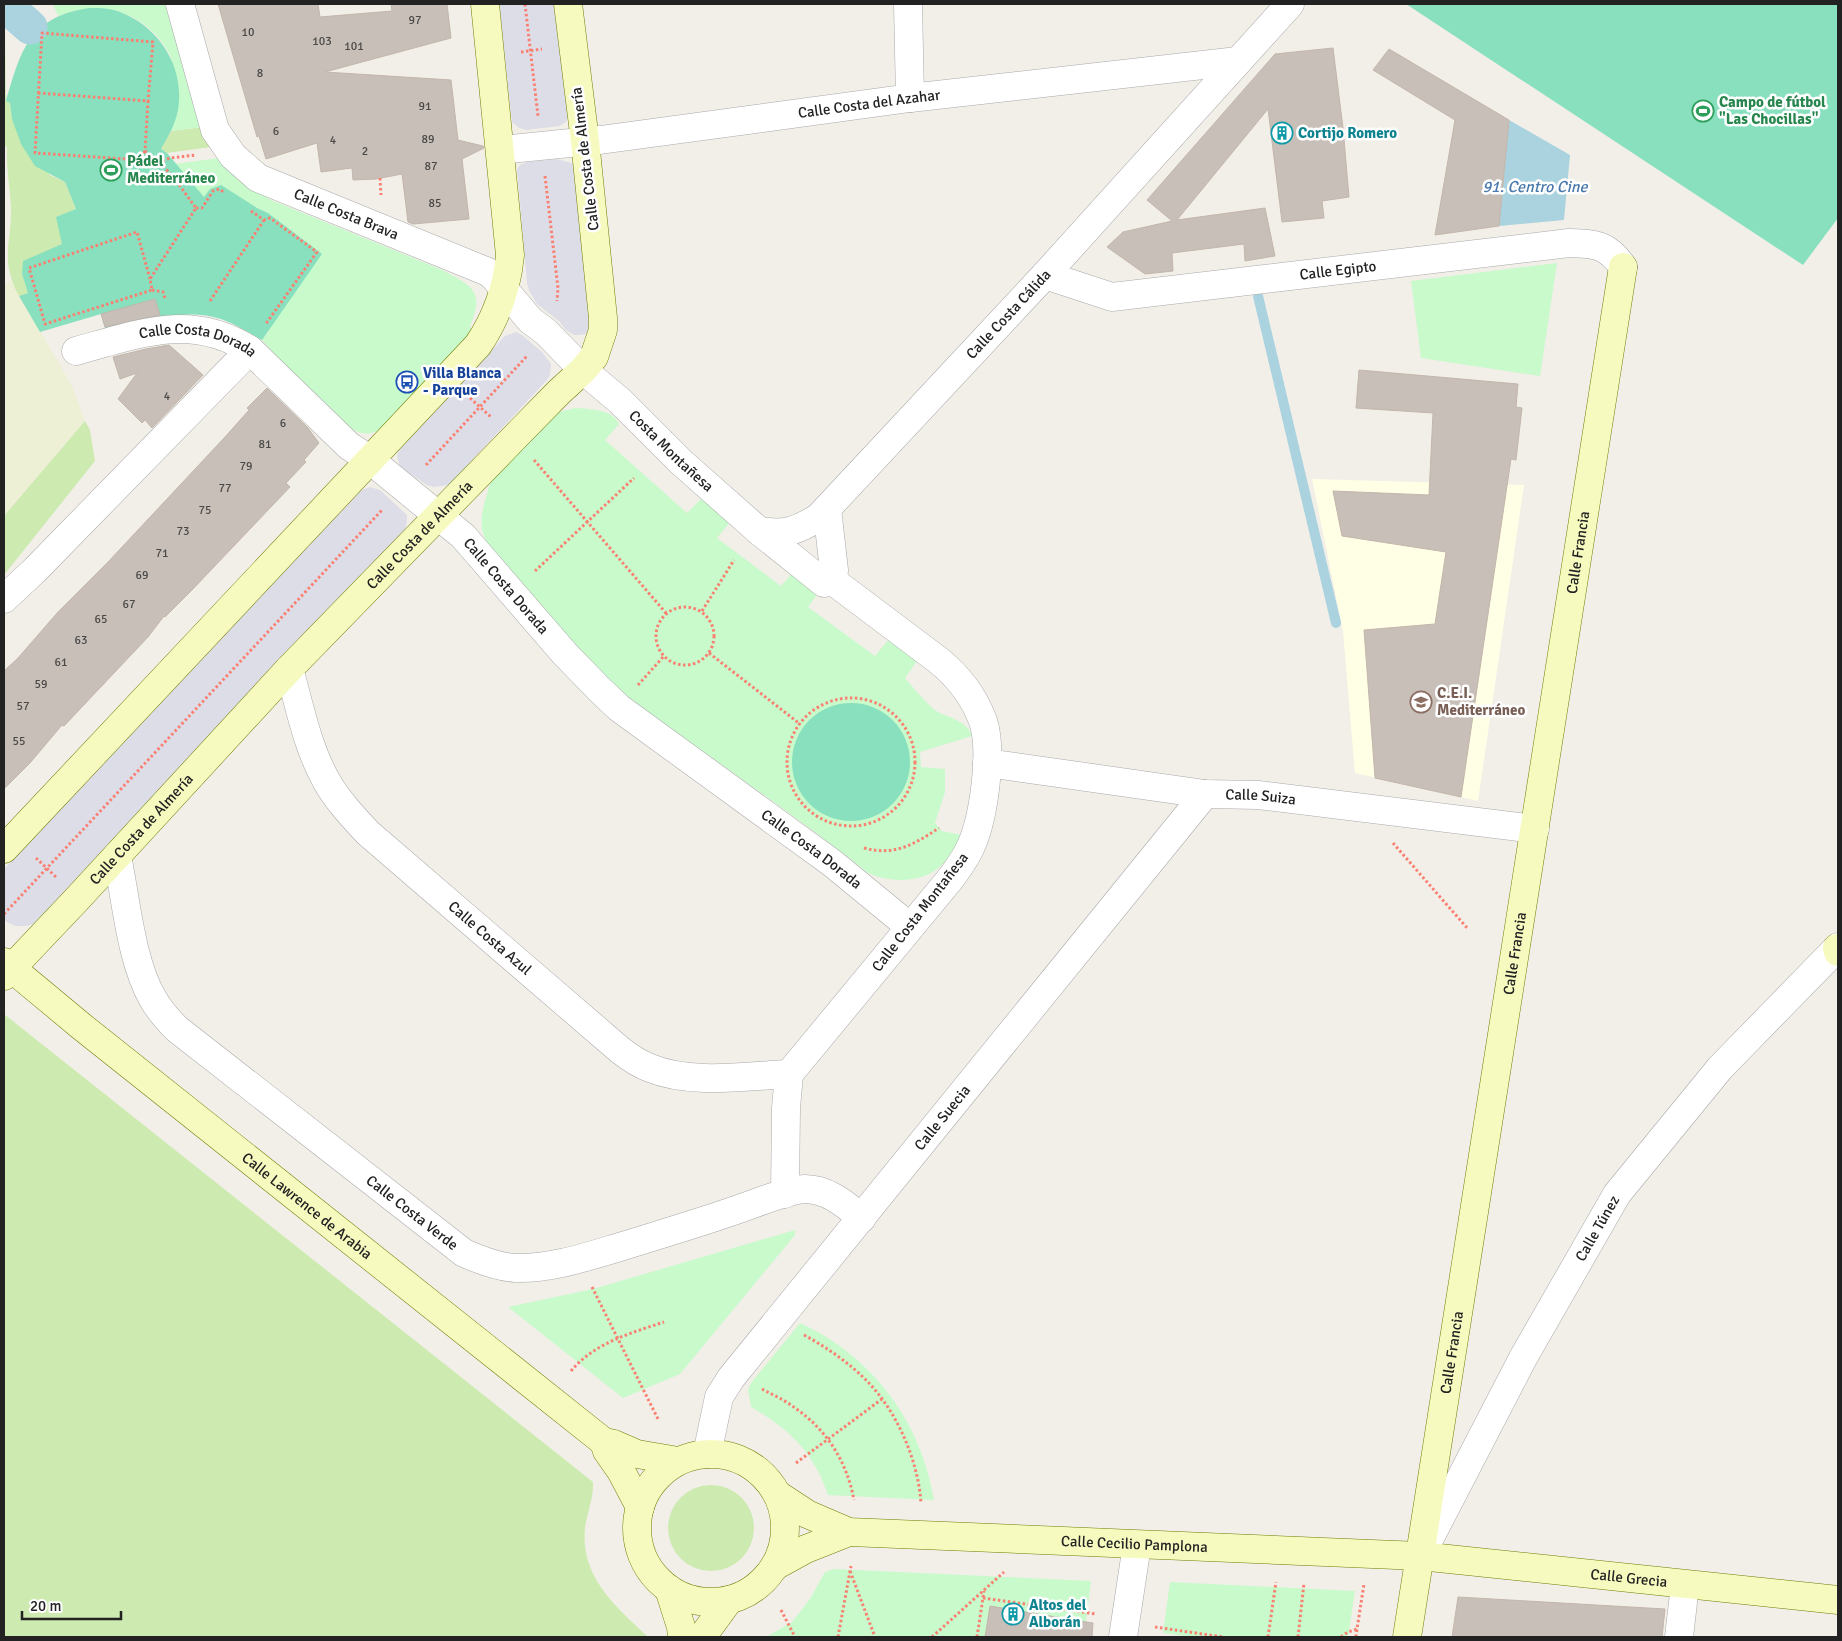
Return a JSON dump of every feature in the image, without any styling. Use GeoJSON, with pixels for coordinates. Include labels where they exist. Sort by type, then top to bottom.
{"type":"FeatureCollection","features":[{"type":"Feature","properties":{"kind":"street","name":"Calle Costa Brava"},"geometry":{"type":"LineString","coordinates":[[180,4],[215,130],[233,156],[258,178],[488,272],[530,320],[546,332],[584,370]]}},
{"type":"Feature","properties":{"kind":"street"},"geometry":{"type":"LineString","coordinates":[[4,849],[478,345],[489,328],[505,290],[510,255],[485,4]]}},
{"type":"Feature","properties":{"kind":"street","name":"Calle Costa de Almería"},"geometry":{"type":"LineString","coordinates":[[6,969],[117,856],[289,669],[559,392],[584,370],[594,357],[603,330],[585,141],[568,4]]}},
{"type":"Feature","properties":{"kind":"street"},"geometry":{"type":"LineString","coordinates":[[908,4],[910,98]]}},
{"type":"Feature","properties":{"kind":"street","name":"Calle Costa Cálida"},"geometry":{"type":"LineString","coordinates":[[759,531],[777,534],[792,532],[819,517],[1045,275],[1290,4]]}},
{"type":"Feature","properties":{"kind":"street","name":"Calle Costa del Azahar"},"geometry":{"type":"LineString","coordinates":[[501,150],[585,141],[910,98],[1238,61]]}},
{"type":"Feature","properties":{"kind":"street","name":"Calle Egipto"},"geometry":{"type":"LineString","coordinates":[[1045,275],[1112,297],[1568,243],[1601,247],[1614,254],[1622,267]]}},
{"type":"Feature","properties":{"kind":"street","name":"Calle Francia"},"geometry":{"type":"LineString","coordinates":[[1407,1637],[1622,267]]}},
{"type":"Feature","properties":{"kind":"street","name":"Calle Costa Dorada"},"geometry":{"type":"LineString","coordinates":[[76,351],[151,330],[182,328],[216,334],[235,340],[250,350],[349,446],[369,459],[463,536],[565,654],[615,704],[630,717],[832,863],[910,927]]}},
{"type":"Feature","properties":{"kind":"street"},"geometry":{"type":"LineString","coordinates":[[4,599],[35,570],[250,350]]}},
{"type":"Feature","properties":{"kind":"street","name":"Costa Montañesa"},"geometry":{"type":"LineString","coordinates":[[584,370],[620,401],[681,462],[759,531]]}},
{"type":"Feature","properties":{"kind":"street"},"geometry":{"type":"LineString","coordinates":[[827,509],[834,570],[833,581]]}},
{"type":"Feature","properties":{"kind":"street","name":"Calle Costa Montañesa"},"geometry":{"type":"LineString","coordinates":[[759,531],[824,582],[833,581],[951,670],[968,692],[984,723],[986,737],[987,763],[982,804],[972,846],[962,863],[789,1074]]}},
{"type":"Feature","properties":{"kind":"street","name":"Calle Costa Azul"},"geometry":{"type":"LineString","coordinates":[[289,669],[316,758],[333,792],[356,820],[620,1050],[650,1068],[686,1077],[746,1077],[789,1074]]}},
{"type":"Feature","properties":{"kind":"street","name":"Calle Suiza"},"geometry":{"type":"LineString","coordinates":[[987,763],[1205,794],[1258,796],[1535,829]]}},
{"type":"Feature","properties":{"kind":"street","name":"Calle Suecia"},"geometry":{"type":"LineString","coordinates":[[707,1454],[719,1397],[731,1378],[1205,794]]}},
{"type":"Feature","properties":{"kind":"street","name":"Calle Costa Verde"},"geometry":{"type":"LineString","coordinates":[[117,856],[140,967],[152,998],[163,1015],[177,1029],[464,1253],[490,1263],[514,1268],[552,1264],[592,1255],[805,1189],[828,1194],[838,1199],[862,1218]]}},
{"type":"Feature","properties":{"kind":"street","name":"Calle Túnez"},"geometry":{"type":"LineString","coordinates":[[1420,1556],[1523,1358],[1617,1194],[1720,1068],[1838,949]]}},
{"type":"Feature","properties":{"kind":"street","name":"Calle Lawrence de Arabia"},"geometry":{"type":"LineString","coordinates":[[6,969],[604,1442],[614,1444],[637,1454],[678,1461]]}},
{"type":"Feature","properties":{"kind":"street"},"geometry":{"type":"LineString","coordinates":[[784,1194],[789,1074]]}},
{"type":"Feature","properties":{"kind":"street","name":"Calle Lawrence de Arabia"},"geometry":{"type":"LineString","coordinates":[[604,1442],[607,1451],[621,1471],[640,1508]]}},
{"type":"Feature","properties":{"kind":"street"},"geometry":{"type":"LineString","coordinates":[[707,1454],[721,1454],[738,1458],[754,1467],[768,1480],[778,1495],[784,1512],[785,1531],[782,1549],[775,1566],[764,1580],[750,1592],[715,1603],[696,1601],[680,1596],[669,1589],[653,1574],[643,1559],[638,1542],[637,1524],[646,1491],[657,1477],[670,1465],[678,1461],[707,1454]]}},
{"type":"Feature","properties":{"kind":"street","name":"Calle Cecilio Pamplona"},"geometry":{"type":"LineString","coordinates":[[778,1495],[807,1514],[849,1532],[1420,1556]]}},
{"type":"Feature","properties":{"kind":"street","name":"Calle Cecilio Pamplona"},"geometry":{"type":"LineString","coordinates":[[775,1566],[806,1549],[849,1532]]}},
{"type":"Feature","properties":{"kind":"street"},"geometry":{"type":"LineString","coordinates":[[1122,1637],[1137,1545]]}},
{"type":"Feature","properties":{"kind":"street","name":"Calle Grecia"},"geometry":{"type":"LineString","coordinates":[[1420,1556],[1838,1600]]}},
{"type":"Feature","properties":{"kind":"street"},"geometry":{"type":"LineString","coordinates":[[1679,1637],[1685,1584]]}},
{"type":"Feature","properties":{"kind":"street"},"geometry":{"type":"LineString","coordinates":[[669,1589],[681,1627],[682,1637]]}},
{"type":"Feature","properties":{"kind":"street"},"geometry":{"type":"LineString","coordinates":[[702,1637],[729,1600]]}},
{"type":"Feature","properties":{"kind":"path"},"geometry":{"type":"LineString","coordinates":[[525,4],[538,119]]}},
{"type":"Feature","properties":{"kind":"path"},"geometry":{"type":"LineString","coordinates":[[42,33],[153,42],[145,151],[140,160],[34,153],[38,93],[42,33]]}},
{"type":"Feature","properties":{"kind":"path"},"geometry":{"type":"LineString","coordinates":[[512,53],[546,48]]}},
{"type":"Feature","properties":{"kind":"path"},"geometry":{"type":"LineString","coordinates":[[38,93],[148,100]]}},
{"type":"Feature","properties":{"kind":"path"},"geometry":{"type":"LineString","coordinates":[[145,151],[160,162],[178,182],[196,208]]}},
{"type":"Feature","properties":{"kind":"path"},"geometry":{"type":"LineString","coordinates":[[160,162],[170,158],[198,154]]}},
{"type":"Feature","properties":{"kind":"path"},"geometry":{"type":"LineString","coordinates":[[545,170],[558,288],[557,304]]}},
{"type":"Feature","properties":{"kind":"path"},"geometry":{"type":"LineString","coordinates":[[380,178],[382,204]]}},
{"type":"Feature","properties":{"kind":"path"},"geometry":{"type":"LineString","coordinates":[[196,208],[202,208],[213,191],[220,189],[227,194]]}},
{"type":"Feature","properties":{"kind":"path"},"geometry":{"type":"LineString","coordinates":[[150,279],[137,232],[29,268],[45,324],[152,290],[150,279],[196,208]]}},
{"type":"Feature","properties":{"kind":"path"},"geometry":{"type":"LineString","coordinates":[[249,210],[264,220]]}},
{"type":"Feature","properties":{"kind":"path"},"geometry":{"type":"LineString","coordinates":[[209,303],[264,220],[270,218],[316,252],[264,327]]}},
{"type":"Feature","properties":{"kind":"path"},"geometry":{"type":"LineString","coordinates":[[422,470],[529,354]]}},
{"type":"Feature","properties":{"kind":"path"},"geometry":{"type":"LineString","coordinates":[[469,398],[495,421]]}},
{"type":"Feature","properties":{"kind":"path"},"geometry":{"type":"LineString","coordinates":[[532,457],[666,613]]}},
{"type":"Feature","properties":{"kind":"path"},"geometry":{"type":"LineString","coordinates":[[532,574],[634,478]]}},
{"type":"Feature","properties":{"kind":"path"},"geometry":{"type":"LineString","coordinates":[[4,914],[384,508]]}},
{"type":"Feature","properties":{"kind":"path"},"geometry":{"type":"LineString","coordinates":[[702,611],[734,560]]}},
{"type":"Feature","properties":{"kind":"path"},"geometry":{"type":"LineString","coordinates":[[687,606],[702,611],[709,618],[715,633],[709,653],[701,661],[685,665],[677,664],[664,656],[659,648],[656,632],[658,623],[666,613],[670,610],[687,606]]}},
{"type":"Feature","properties":{"kind":"path"},"geometry":{"type":"LineString","coordinates":[[709,653],[800,724]]}},
{"type":"Feature","properties":{"kind":"path"},"geometry":{"type":"LineString","coordinates":[[634,689],[664,656]]}},
{"type":"Feature","properties":{"kind":"path"},"geometry":{"type":"LineString","coordinates":[[842,699],[871,701],[896,716],[912,742],[915,763],[911,783],[902,802],[877,821],[857,826],[836,824],[809,810],[802,803],[792,786],[788,767],[789,748],[800,724],[816,709],[842,699]]}},
{"type":"Feature","properties":{"kind":"path"},"geometry":{"type":"LineString","coordinates":[[856,845],[877,851],[895,851],[939,828]]}},
{"type":"Feature","properties":{"kind":"path"},"geometry":{"type":"LineString","coordinates":[[1393,842],[1468,929]]}},
{"type":"Feature","properties":{"kind":"path"},"geometry":{"type":"LineString","coordinates":[[30,852],[60,882]]}},
{"type":"Feature","properties":{"kind":"path"},"geometry":{"type":"LineString","coordinates":[[590,1282],[658,1419]]}},
{"type":"Feature","properties":{"kind":"path"},"geometry":{"type":"LineString","coordinates":[[571,1371],[578,1362],[617,1337],[664,1322]]}},
{"type":"Feature","properties":{"kind":"path"},"geometry":{"type":"LineString","coordinates":[[800,1332],[852,1367],[867,1381],[882,1400],[896,1421],[904,1439],[919,1485],[921,1503]]}},
{"type":"Feature","properties":{"kind":"path"},"geometry":{"type":"LineString","coordinates":[[760,1388],[797,1409],[828,1439],[842,1460],[855,1506]]}},
{"type":"Feature","properties":{"kind":"path"},"geometry":{"type":"LineString","coordinates":[[796,1462],[882,1400]]}},
{"type":"Feature","properties":{"kind":"path"},"geometry":{"type":"LineString","coordinates":[[838,1637],[851,1564]]}},
{"type":"Feature","properties":{"kind":"path"},"geometry":{"type":"LineString","coordinates":[[850,1570],[875,1637]]}},
{"type":"Feature","properties":{"kind":"path"},"geometry":{"type":"LineString","coordinates":[[932,1637],[1004,1572]]}},
{"type":"Feature","properties":{"kind":"path"},"geometry":{"type":"LineString","coordinates":[[1356,1637],[1365,1581]]}},
{"type":"Feature","properties":{"kind":"path"},"geometry":{"type":"LineString","coordinates":[[1268,1637],[1276,1582]]}},
{"type":"Feature","properties":{"kind":"path"},"geometry":{"type":"LineString","coordinates":[[1298,1637],[1304,1583]]}},
{"type":"Feature","properties":{"kind":"path"},"geometry":{"type":"LineString","coordinates":[[977,1637],[985,1590]]}},
{"type":"Feature","properties":{"kind":"path"},"geometry":{"type":"LineString","coordinates":[[983,1598],[1100,1615]]}},
{"type":"Feature","properties":{"kind":"path"},"geometry":{"type":"LineString","coordinates":[[781,1610],[795,1637]]}},
{"type":"Feature","properties":{"kind":"path"},"geometry":{"type":"LineString","coordinates":[[1150,1626],[1223,1637]]}},
{"type":"Feature","properties":{"kind":"path"},"geometry":{"type":"LineString","coordinates":[[1341,1637],[1357,1629]]}},
{"type":"Feature","properties":{"kind":"shaded area"},"geometry":{"type":"Polygon","coordinates":[[[499,4],[559,4],[570,110],[566,122],[559,126],[527,130],[519,128],[512,122],[499,4]]]}},
{"type":"Feature","properties":{"kind":"shaded area"},"geometry":{"type":"Polygon","coordinates":[[[557,159],[575,164],[590,327],[586,334],[574,335],[566,330],[559,321],[537,304],[527,283],[517,169],[520,165],[527,162],[557,159]]]}},
{"type":"Feature","properties":{"kind":"shaded area"},"geometry":{"type":"Polygon","coordinates":[[[11,280],[72,386],[85,421],[4,516],[4,284],[11,280]]]}},
{"type":"Feature","properties":{"kind":"shaded area"},"geometry":{"type":"Polygon","coordinates":[[[516,332],[542,352],[551,364],[550,375],[546,381],[449,485],[434,487],[427,485],[400,467],[397,456],[399,450],[505,336],[516,332]]]}},
{"type":"Feature","properties":{"kind":"shaded area","name":"C.E.I. Mediterráneo"},"geometry":{"type":"Polygon","coordinates":[[[1312,479],[1524,485],[1478,801],[1355,773],[1343,631],[1312,479]]]}},
{"type":"Feature","properties":{"kind":"shaded area"},"geometry":{"type":"Polygon","coordinates":[[[370,487],[380,490],[407,515],[406,530],[35,924],[16,926],[4,920],[4,869],[359,491],[370,487]]]}},
{"type":"Feature","properties":{"kind":"green space"},"geometry":{"type":"Polygon","coordinates":[[[53,4],[165,4],[194,103],[203,127],[171,131],[177,109],[172,61],[160,40],[149,28],[136,19],[122,13],[107,10],[91,9],[58,16],[53,4]]]}},
{"type":"Feature","properties":{"kind":"green space","name":"Campo de fútbol \"Las Chocillas\""},"geometry":{"type":"Polygon","coordinates":[[[1406,4],[1838,4],[1838,218],[1803,265],[1406,4]]]}},
{"type":"Feature","properties":{"kind":"green space","name":"Pádel Mediterráneo"},"geometry":{"type":"Polygon","coordinates":[[[89,8],[112,10],[134,19],[147,28],[167,51],[178,79],[179,94],[175,121],[161,149],[167,153],[204,197],[210,189],[221,185],[268,213],[322,254],[262,340],[231,323],[216,317],[200,315],[168,316],[106,332],[101,314],[40,332],[19,296],[28,293],[22,274],[23,261],[62,244],[56,217],[76,209],[65,182],[35,166],[21,144],[12,119],[10,103],[6,101],[23,52],[40,28],[53,19],[69,12],[89,8]]]}},
{"type":"Feature","properties":{"kind":"green space"},"geometry":{"type":"Polygon","coordinates":[[[5,28],[6,101],[10,103],[12,119],[50,175],[65,182],[76,209],[62,244],[22,274],[29,293],[19,296],[13,284],[8,263],[11,209],[7,147],[4,146],[5,28]]]}},
{"type":"Feature","properties":{"kind":"green space"},"geometry":{"type":"Polygon","coordinates":[[[203,127],[211,147],[167,153],[161,149],[171,131],[203,127]]]}},
{"type":"Feature","properties":{"kind":"green space"},"geometry":{"type":"Polygon","coordinates":[[[219,158],[249,186],[271,200],[440,269],[460,279],[472,290],[476,304],[475,314],[470,326],[473,332],[384,428],[371,433],[362,433],[338,419],[310,393],[262,340],[269,331],[268,213],[257,208],[205,198],[174,164],[219,158]]]}},
{"type":"Feature","properties":{"kind":"green space"},"geometry":{"type":"Polygon","coordinates":[[[1557,263],[1540,376],[1421,358],[1411,281],[1557,263]]]}},
{"type":"Feature","properties":{"kind":"green space"},"geometry":{"type":"Polygon","coordinates":[[[575,408],[600,411],[612,415],[619,424],[605,440],[687,513],[702,498],[730,522],[717,538],[781,586],[794,571],[820,591],[808,607],[875,656],[888,640],[917,661],[905,678],[932,708],[964,724],[972,736],[920,752],[921,767],[945,769],[945,792],[935,823],[942,831],[962,835],[951,854],[939,867],[915,879],[894,880],[868,873],[785,810],[639,706],[584,654],[499,560],[484,536],[482,528],[482,512],[491,474],[559,412],[575,408]]]}},
{"type":"Feature","properties":{"kind":"green space"},"geometry":{"type":"Polygon","coordinates":[[[85,421],[90,430],[95,461],[4,575],[4,516],[85,421]]]}},
{"type":"Feature","properties":{"kind":"green space"},"geometry":{"type":"Polygon","coordinates":[[[851,703],[873,708],[884,713],[900,729],[905,740],[910,762],[905,784],[900,795],[884,811],[873,816],[851,821],[829,816],[818,811],[802,795],[797,784],[792,762],[797,740],[802,729],[818,713],[829,708],[851,703]]]}},
{"type":"Feature","properties":{"kind":"green space"},"geometry":{"type":"Polygon","coordinates":[[[4,1014],[593,1482],[585,1528],[585,1546],[588,1561],[594,1576],[603,1590],[648,1637],[4,1637],[4,1014]]]}},
{"type":"Feature","properties":{"kind":"green space"},"geometry":{"type":"Polygon","coordinates":[[[795,1230],[795,1235],[680,1374],[623,1398],[508,1307],[593,1289],[795,1230]]]}},
{"type":"Feature","properties":{"kind":"green space"},"geometry":{"type":"Polygon","coordinates":[[[800,1323],[826,1337],[849,1353],[871,1373],[889,1394],[905,1418],[918,1444],[934,1500],[828,1495],[817,1469],[803,1448],[779,1425],[751,1407],[748,1390],[751,1383],[800,1323]]]}},
{"type":"Feature","properties":{"kind":"green space"},"geometry":{"type":"Polygon","coordinates":[[[711,1485],[727,1488],[735,1492],[747,1504],[751,1512],[754,1528],[751,1544],[747,1552],[735,1564],[727,1568],[711,1571],[695,1568],[687,1564],[675,1552],[671,1544],[668,1528],[671,1512],[675,1504],[687,1492],[695,1488],[711,1485]]]}},
{"type":"Feature","properties":{"kind":"green space"},"geometry":{"type":"Polygon","coordinates":[[[834,1569],[1091,1581],[1086,1622],[990,1606],[985,1637],[766,1637],[792,1622],[810,1599],[825,1572],[834,1569]]]}},
{"type":"Feature","properties":{"kind":"green space"},"geometry":{"type":"Polygon","coordinates":[[[1170,1582],[1355,1591],[1348,1637],[1190,1637],[1163,1633],[1170,1582]]]}},
{"type":"Feature","properties":{"kind":"water","name":"91. Centro Cine"},"geometry":{"type":"Polygon","coordinates":[[[1509,120],[1570,155],[1564,220],[1499,226],[1509,120]]]}},
{"type":"Feature","properties":{"kind":"building"},"geometry":{"type":"Polygon","coordinates":[[[218,4],[318,4],[320,17],[392,11],[391,4],[447,4],[451,38],[325,72],[451,80],[458,140],[483,146],[484,148],[462,159],[469,219],[413,224],[408,222],[402,174],[376,179],[353,180],[352,168],[321,172],[317,143],[266,159],[259,136],[257,137],[218,4]]]}},
{"type":"Feature","properties":{"kind":"building"},"geometry":{"type":"Polygon","coordinates":[[[1333,48],[1349,197],[1322,201],[1324,218],[1282,222],[1268,109],[1177,220],[1265,208],[1275,256],[1245,261],[1244,244],[1172,253],[1173,271],[1145,274],[1107,247],[1123,232],[1172,221],[1147,200],[1275,54],[1333,48]]]}},
{"type":"Feature","properties":{"kind":"building"},"geometry":{"type":"Polygon","coordinates":[[[1389,49],[1509,120],[1499,226],[1435,235],[1455,120],[1373,70],[1389,49]]]}},
{"type":"Feature","properties":{"kind":"building"},"geometry":{"type":"Polygon","coordinates":[[[155,299],[160,315],[105,327],[101,314],[155,299]]]}},
{"type":"Feature","properties":{"kind":"building"},"geometry":{"type":"Polygon","coordinates":[[[169,345],[203,375],[152,428],[145,420],[142,423],[118,399],[137,373],[120,379],[113,357],[169,345]]]}},
{"type":"Feature","properties":{"kind":"building","name":"C.E.I. Mediterráneo"},"geometry":{"type":"Polygon","coordinates":[[[1359,370],[1518,384],[1516,407],[1522,408],[1516,460],[1511,459],[1461,797],[1375,778],[1364,630],[1435,624],[1446,552],[1342,536],[1333,491],[1429,495],[1433,413],[1356,408],[1359,370]]]}},
{"type":"Feature","properties":{"kind":"building"},"geometry":{"type":"Polygon","coordinates":[[[267,388],[308,428],[319,443],[304,460],[306,462],[286,483],[290,487],[192,590],[164,616],[148,637],[64,726],[62,725],[30,763],[4,789],[4,671],[225,437],[249,410],[247,408],[267,388]]]}},
{"type":"Feature","properties":{"kind":"building"},"geometry":{"type":"Polygon","coordinates":[[[1458,1597],[1665,1609],[1662,1637],[1452,1637],[1458,1597]]]}},
{"type":"Feature","properties":{"kind":"building","name":"Altos del Alborán"},"geometry":{"type":"Polygon","coordinates":[[[990,1606],[1093,1623],[1092,1637],[985,1637],[990,1606]]]}},
{"type":"Feature","properties":{"kind":"waterway"},"geometry":{"type":"LineString","coordinates":[[4,4],[30,27]]}},
{"type":"Feature","properties":{"kind":"waterway"},"geometry":{"type":"LineString","coordinates":[[1258,296],[1336,623]]}},
{"type":"Feature","properties":{"kind":"place","name":"Campo de fútbol \"Las Chocillas\""},"geometry":{"type":"Point","coordinates":[1703,111]}},
{"type":"Feature","properties":{"kind":"place","name":"Cortijo Romero"},"geometry":{"type":"Point","coordinates":[1282,133]}},
{"type":"Feature","properties":{"kind":"place","name":"Pádel Mediterráneo"},"geometry":{"type":"Point","coordinates":[111,170]}},
{"type":"Feature","properties":{"kind":"place","name":"Villa Blanca - Parque"},"geometry":{"type":"Point","coordinates":[407,382]}},
{"type":"Feature","properties":{"kind":"place","name":"C.E.I. Mediterráneo"},"geometry":{"type":"Point","coordinates":[1421,702]}},
{"type":"Feature","properties":{"kind":"place","name":"Altos del Alborán"},"geometry":{"type":"Point","coordinates":[1013,1614]}}]}
